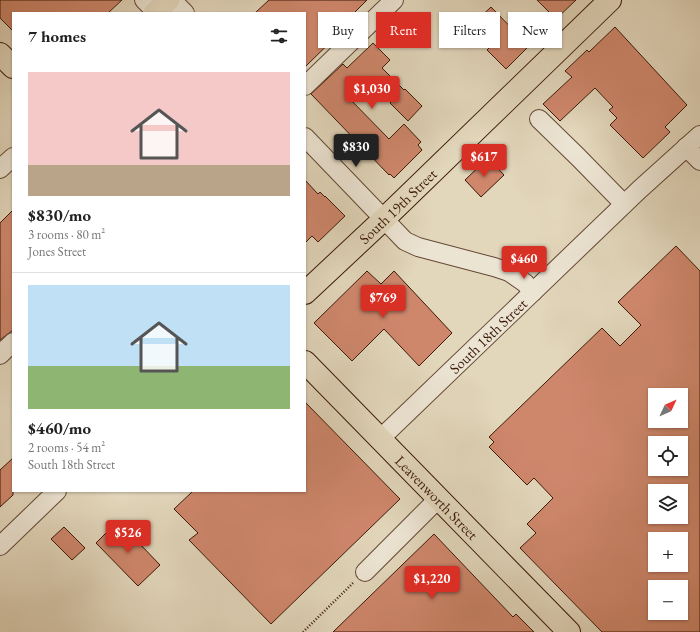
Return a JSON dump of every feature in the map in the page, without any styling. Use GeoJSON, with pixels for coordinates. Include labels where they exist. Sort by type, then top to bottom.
{"type":"FeatureCollection","features":[{"type":"Feature","properties":{"kind":"main road","name":"South 19th Street"},"geometry":{"type":"LineString","coordinates":[[306,292],[384,219],[610,0]]}},
{"type":"Feature","properties":{"kind":"main road"},"geometry":{"type":"LineString","coordinates":[[0,54],[12,66]]}},
{"type":"Feature","properties":{"kind":"main road","name":"Leavenworth Street"},"geometry":{"type":"LineString","coordinates":[[306,363],[440,498],[569,632]]}},
{"type":"Feature","properties":{"kind":"street"},"geometry":{"type":"LineString","coordinates":[[306,85],[394,0]]}},
{"type":"Feature","properties":{"kind":"street"},"geometry":{"type":"LineString","coordinates":[[159,5],[182,12]]}},
{"type":"Feature","properties":{"kind":"street"},"geometry":{"type":"LineString","coordinates":[[539,119],[624,204]]}},
{"type":"Feature","properties":{"kind":"street","name":"South 18th Street"},"geometry":{"type":"LineString","coordinates":[[381,438],[624,204],[700,135]]}},
{"type":"Feature","properties":{"kind":"street"},"geometry":{"type":"LineString","coordinates":[[306,138],[405,241],[418,247],[509,272],[534,292]]}},
{"type":"Feature","properties":{"kind":"street"},"geometry":{"type":"LineString","coordinates":[[686,147],[700,161]]}},
{"type":"Feature","properties":{"kind":"street"},"geometry":{"type":"LineString","coordinates":[[0,169],[12,157]]}},
{"type":"Feature","properties":{"kind":"street"},"geometry":{"type":"LineString","coordinates":[[0,355],[12,343]]}},
{"type":"Feature","properties":{"kind":"street"},"geometry":{"type":"LineString","coordinates":[[0,546],[56,492]]}},
{"type":"Feature","properties":{"kind":"street"},"geometry":{"type":"LineString","coordinates":[[365,572],[440,498]]}},
{"type":"Feature","properties":{"kind":"path"},"geometry":{"type":"LineString","coordinates":[[303,632],[365,572]]}},
{"type":"Feature","properties":{"kind":"building"},"geometry":{"type":"Polygon","coordinates":[[[0,0],[122,0],[109,12],[12,12],[12,30],[0,18],[0,0]]]}},
{"type":"Feature","properties":{"kind":"building"},"geometry":{"type":"Polygon","coordinates":[[[269,0],[367,0],[355,12],[318,12],[318,48],[324,48],[306,66],[306,12],[256,12],[269,0]]]}},
{"type":"Feature","properties":{"kind":"building"},"geometry":{"type":"Polygon","coordinates":[[[537,0],[576,0],[562,13],[562,12],[549,12],[537,0]]]}},
{"type":"Feature","properties":{"kind":"building"},"geometry":{"type":"Polygon","coordinates":[[[491,7],[496,12],[486,12],[491,7]]]}},
{"type":"Feature","properties":{"kind":"building"},"geometry":{"type":"Polygon","coordinates":[[[500,16],[508,24],[508,48],[527,48],[506,69],[487,50],[489,48],[500,48],[500,16]]]}},
{"type":"Feature","properties":{"kind":"building"},"geometry":{"type":"Polygon","coordinates":[[[615,27],[687,105],[665,127],[670,132],[643,158],[610,125],[617,118],[609,110],[613,107],[595,88],[560,121],[543,104],[572,77],[565,71],[587,50],[589,52],[615,27]]]}},
{"type":"Feature","properties":{"kind":"building"},"geometry":{"type":"Polygon","coordinates":[[[373,43],[376,48],[378,48],[390,60],[382,68],[422,106],[408,121],[369,80],[368,81],[364,77],[346,95],[389,139],[404,124],[421,142],[418,145],[422,150],[394,178],[390,174],[389,175],[311,94],[343,64],[347,68],[373,43]]]}},
{"type":"Feature","properties":{"kind":"building"},"geometry":{"type":"Polygon","coordinates":[[[488,158],[504,175],[481,197],[465,180],[488,158]]]}},
{"type":"Feature","properties":{"kind":"building"},"geometry":{"type":"Polygon","coordinates":[[[306,181],[318,194],[320,192],[325,196],[345,216],[318,242],[312,236],[306,242],[306,181]]]}},
{"type":"Feature","properties":{"kind":"building"},"geometry":{"type":"Polygon","coordinates":[[[12,211],[12,331],[0,340],[0,223],[12,211]]]}},
{"type":"Feature","properties":{"kind":"building"},"geometry":{"type":"Polygon","coordinates":[[[676,246],[700,271],[700,632],[602,632],[520,548],[536,533],[527,524],[553,498],[534,478],[527,485],[489,447],[494,442],[489,437],[602,328],[620,346],[641,325],[618,302],[676,246]]]}},
{"type":"Feature","properties":{"kind":"building"},"geometry":{"type":"Polygon","coordinates":[[[367,271],[381,284],[394,271],[452,333],[419,366],[384,329],[352,361],[314,323],[367,271]]]}},
{"type":"Feature","properties":{"kind":"building"},"geometry":{"type":"Polygon","coordinates":[[[306,403],[400,499],[271,624],[189,540],[198,533],[174,509],[192,492],[306,492],[306,403]]]}},
{"type":"Feature","properties":{"kind":"building"},"geometry":{"type":"Polygon","coordinates":[[[12,459],[13,495],[0,507],[0,470],[12,459]]]}},
{"type":"Feature","properties":{"kind":"building"},"geometry":{"type":"Polygon","coordinates":[[[118,521],[160,565],[138,586],[96,543],[118,521]]]}},
{"type":"Feature","properties":{"kind":"building"},"geometry":{"type":"Polygon","coordinates":[[[64,527],[85,548],[72,560],[51,539],[64,527]]]}},
{"type":"Feature","properties":{"kind":"building"},"geometry":{"type":"Polygon","coordinates":[[[434,534],[513,617],[516,614],[534,632],[333,632],[434,534]]]}}]}
